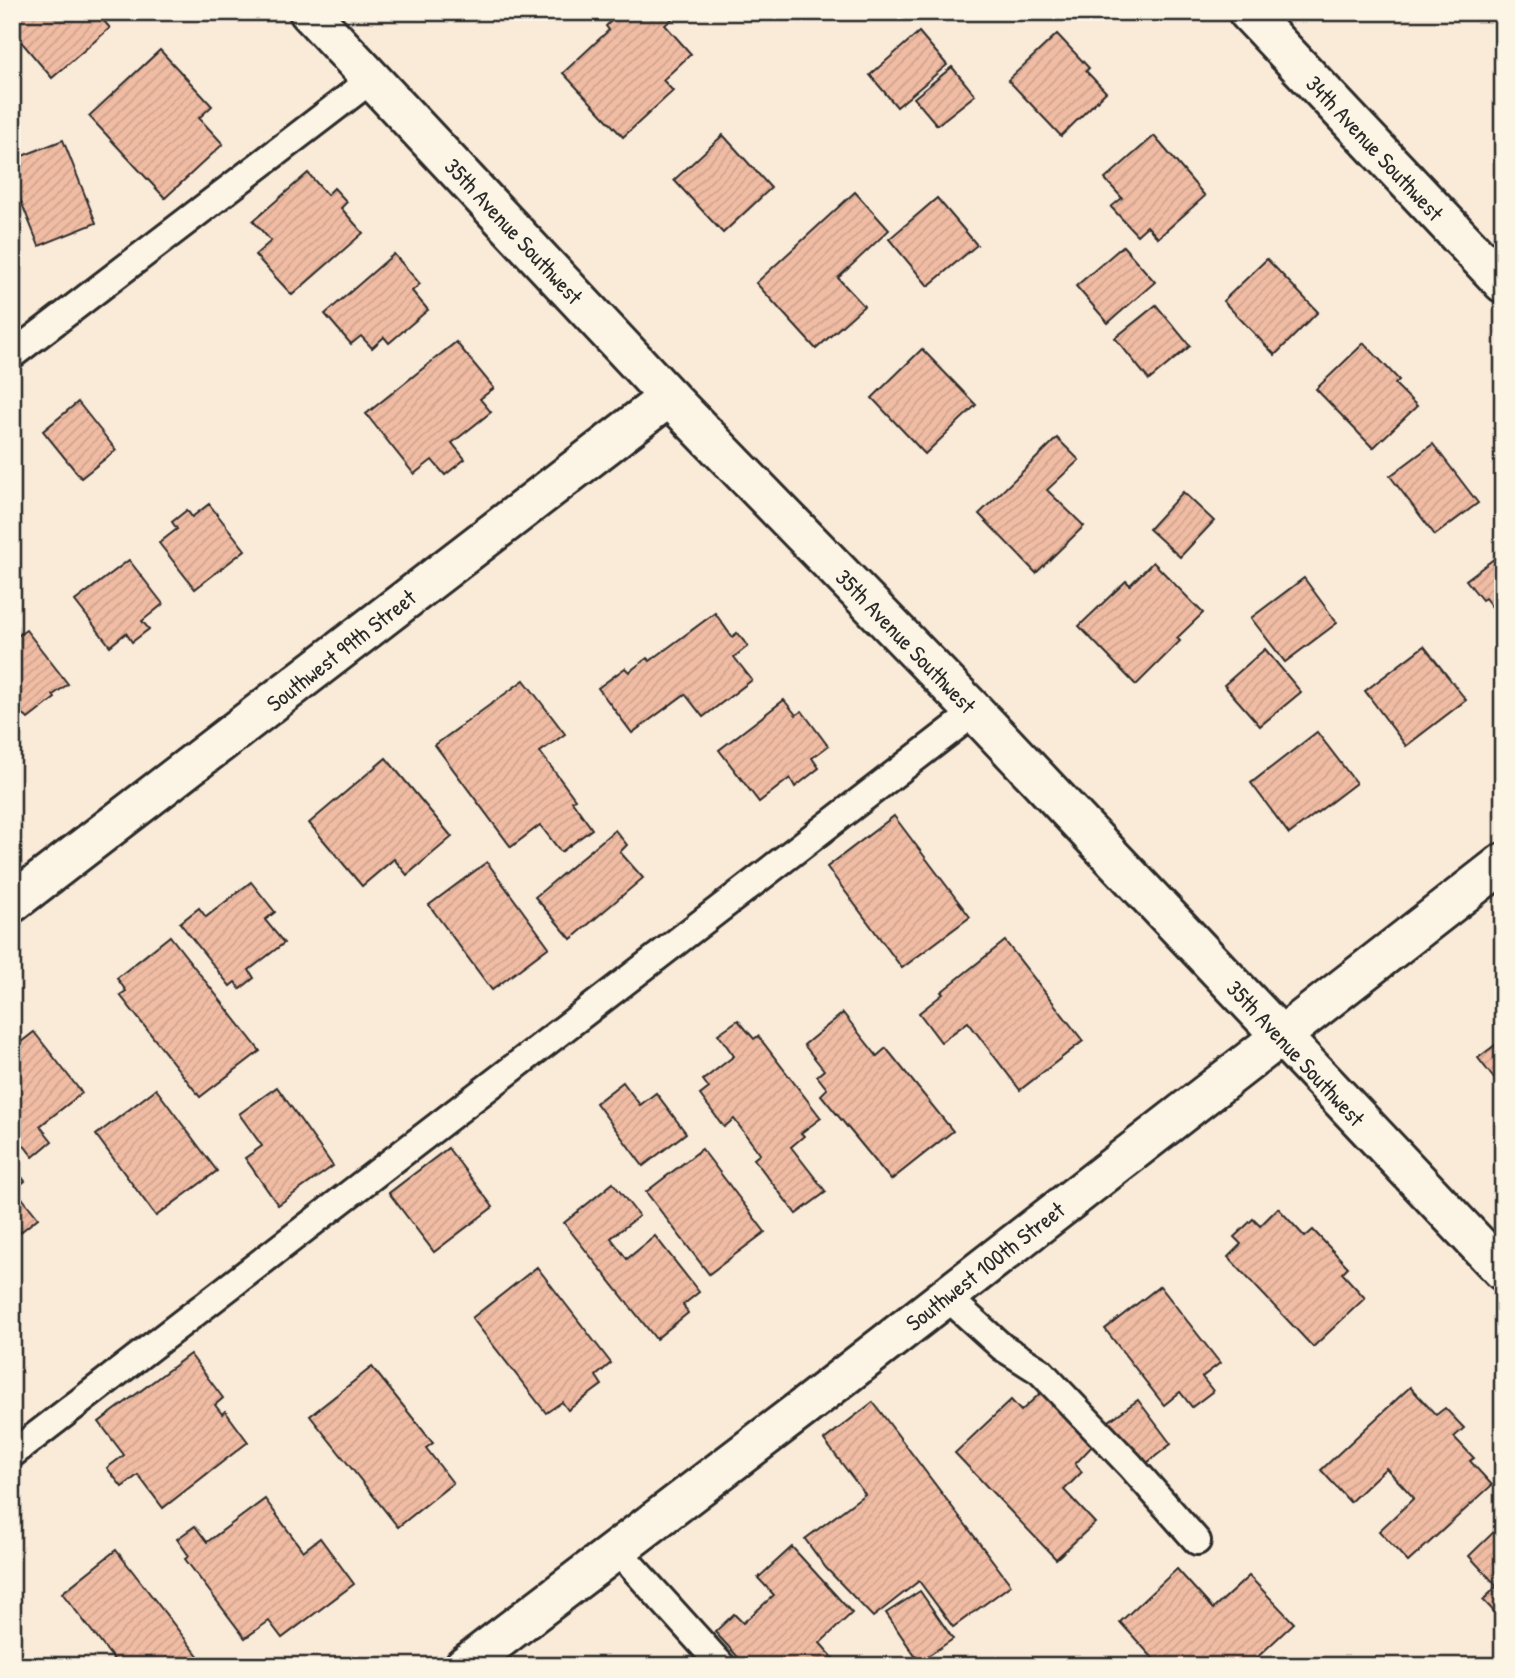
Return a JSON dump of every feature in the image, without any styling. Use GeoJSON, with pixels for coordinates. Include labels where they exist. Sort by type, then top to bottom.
{"type":"FeatureCollection","features":[{"type":"Feature","properties":{"kind":"street","name":"35th Avenue Southwest"},"geometry":{"type":"LineString","coordinates":[[309,12],[669,397],[975,712],[1503,1271]]}},
{"type":"Feature","properties":{"kind":"street","name":"34th Avenue Southwest"},"geometry":{"type":"LineString","coordinates":[[1248,12],[1503,283]]}},
{"type":"Feature","properties":{"kind":"street","name":"Southwest 99th Street"},"geometry":{"type":"LineString","coordinates":[[12,903],[669,397]]}},
{"type":"Feature","properties":{"kind":"street","name":"Southwest 100th Street"},"geometry":{"type":"LineString","coordinates":[[464,1666],[803,1408],[1503,863]]}},
{"type":"Feature","properties":{"kind":"lane"},"geometry":{"type":"LineString","coordinates":[[12,355],[372,79]]}},
{"type":"Feature","properties":{"kind":"lane"},"geometry":{"type":"LineString","coordinates":[[12,1454],[975,712]]}},
{"type":"Feature","properties":{"kind":"lane"},"geometry":{"type":"LineString","coordinates":[[946,1296],[1002,1347],[1040,1371],[1130,1465],[1197,1541]]}},
{"type":"Feature","properties":{"kind":"lane"},"geometry":{"type":"LineString","coordinates":[[617,1550],[722,1666]]}},
{"type":"Feature","properties":{"kind":"building"},"geometry":{"type":"Polygon","coordinates":[[[12,12],[96,12],[110,28],[52,78],[12,31],[12,12]]]}},
{"type":"Feature","properties":{"kind":"building"},"geometry":{"type":"Polygon","coordinates":[[[620,12],[676,12],[678,14],[665,25],[691,54],[663,80],[673,91],[623,137],[563,73],[609,30],[606,26],[620,12]]]}},
{"type":"Feature","properties":{"kind":"building"},"geometry":{"type":"Polygon","coordinates":[[[919,32],[947,65],[897,107],[870,75],[919,32]]]}},
{"type":"Feature","properties":{"kind":"building"},"geometry":{"type":"Polygon","coordinates":[[[1057,34],[1089,68],[1086,71],[1106,92],[1061,136],[1008,80],[1057,34]]]}},
{"type":"Feature","properties":{"kind":"building"},"geometry":{"type":"Polygon","coordinates":[[[160,50],[212,106],[199,118],[223,144],[165,198],[89,116],[160,50]]]}},
{"type":"Feature","properties":{"kind":"building"},"geometry":{"type":"Polygon","coordinates":[[[952,67],[975,95],[937,125],[914,98],[952,67]]]}},
{"type":"Feature","properties":{"kind":"building"},"geometry":{"type":"Polygon","coordinates":[[[723,135],[771,188],[723,233],[674,180],[723,135]]]}},
{"type":"Feature","properties":{"kind":"building"},"geometry":{"type":"Polygon","coordinates":[[[1154,136],[1205,196],[1158,238],[1147,226],[1137,235],[1111,207],[1122,198],[1105,179],[1154,136]]]}},
{"type":"Feature","properties":{"kind":"building"},"geometry":{"type":"Polygon","coordinates":[[[63,140],[96,223],[39,246],[12,179],[12,160],[63,140]]]}},
{"type":"Feature","properties":{"kind":"building"},"geometry":{"type":"Polygon","coordinates":[[[308,173],[327,195],[334,188],[347,202],[341,208],[363,233],[292,295],[255,255],[271,241],[253,221],[308,173]]]}},
{"type":"Feature","properties":{"kind":"building"},"geometry":{"type":"Polygon","coordinates":[[[855,192],[889,230],[838,278],[864,306],[816,349],[756,283],[855,192]]]}},
{"type":"Feature","properties":{"kind":"building"},"geometry":{"type":"Polygon","coordinates":[[[937,198],[977,245],[928,286],[889,239],[937,198]]]}},
{"type":"Feature","properties":{"kind":"building"},"geometry":{"type":"Polygon","coordinates":[[[1123,246],[1155,282],[1108,323],[1076,286],[1123,246]]]}},
{"type":"Feature","properties":{"kind":"building"},"geometry":{"type":"Polygon","coordinates":[[[394,254],[420,284],[412,291],[428,310],[389,343],[384,337],[372,348],[361,336],[351,344],[325,314],[394,254]]]}},
{"type":"Feature","properties":{"kind":"building"},"geometry":{"type":"Polygon","coordinates":[[[1267,259],[1318,312],[1275,355],[1223,301],[1267,259]]]}},
{"type":"Feature","properties":{"kind":"building"},"geometry":{"type":"Polygon","coordinates":[[[1156,305],[1190,346],[1149,380],[1115,338],[1156,305]]]}},
{"type":"Feature","properties":{"kind":"building"},"geometry":{"type":"Polygon","coordinates":[[[456,342],[494,388],[480,399],[491,412],[452,443],[465,459],[445,475],[432,460],[414,474],[366,414],[456,342]]]}},
{"type":"Feature","properties":{"kind":"building"},"geometry":{"type":"Polygon","coordinates":[[[1364,343],[1399,380],[1395,384],[1417,406],[1373,448],[1316,389],[1364,343]]]}},
{"type":"Feature","properties":{"kind":"building"},"geometry":{"type":"Polygon","coordinates":[[[922,349],[976,405],[925,454],[872,398],[922,349]]]}},
{"type":"Feature","properties":{"kind":"building"},"geometry":{"type":"Polygon","coordinates":[[[78,402],[116,450],[81,478],[43,431],[78,402]]]}},
{"type":"Feature","properties":{"kind":"building"},"geometry":{"type":"Polygon","coordinates":[[[1057,438],[1079,460],[1047,490],[1084,526],[1036,573],[979,514],[1057,438]]]}},
{"type":"Feature","properties":{"kind":"building"},"geometry":{"type":"Polygon","coordinates":[[[1433,444],[1478,503],[1435,535],[1390,476],[1433,444]]]}},
{"type":"Feature","properties":{"kind":"building"},"geometry":{"type":"Polygon","coordinates":[[[1183,492],[1214,521],[1180,557],[1149,529],[1183,492]]]}},
{"type":"Feature","properties":{"kind":"building"},"geometry":{"type":"Polygon","coordinates":[[[209,504],[245,550],[195,589],[159,543],[177,529],[172,522],[187,510],[192,517],[209,504]]]}},
{"type":"Feature","properties":{"kind":"building"},"geometry":{"type":"Polygon","coordinates":[[[1503,552],[1503,621],[1466,580],[1503,552]]]}},
{"type":"Feature","properties":{"kind":"building"},"geometry":{"type":"Polygon","coordinates":[[[129,560],[163,604],[142,621],[149,629],[132,642],[126,633],[110,646],[75,601],[129,560]]]}},
{"type":"Feature","properties":{"kind":"building"},"geometry":{"type":"Polygon","coordinates":[[[1153,562],[1203,613],[1177,638],[1180,641],[1136,685],[1079,626],[1126,581],[1130,585],[1153,562]]]}},
{"type":"Feature","properties":{"kind":"building"},"geometry":{"type":"Polygon","coordinates":[[[1304,578],[1337,623],[1285,662],[1251,618],[1304,578]]]}},
{"type":"Feature","properties":{"kind":"building"},"geometry":{"type":"Polygon","coordinates":[[[715,613],[732,637],[737,633],[748,646],[734,657],[752,680],[703,717],[685,694],[632,733],[598,688],[625,668],[629,672],[647,658],[650,661],[715,613]]]}},
{"type":"Feature","properties":{"kind":"building"},"geometry":{"type":"Polygon","coordinates":[[[26,630],[68,684],[28,719],[23,714],[12,722],[12,640],[26,630]]]}},
{"type":"Feature","properties":{"kind":"building"},"geometry":{"type":"Polygon","coordinates":[[[1424,646],[1466,700],[1406,746],[1365,691],[1424,646]]]}},
{"type":"Feature","properties":{"kind":"building"},"geometry":{"type":"Polygon","coordinates":[[[1265,649],[1301,692],[1260,726],[1224,685],[1265,649]]]}},
{"type":"Feature","properties":{"kind":"building"},"geometry":{"type":"Polygon","coordinates":[[[524,680],[565,734],[540,752],[575,799],[572,801],[592,829],[561,852],[540,825],[511,847],[435,745],[524,680]]]}},
{"type":"Feature","properties":{"kind":"building"},"geometry":{"type":"Polygon","coordinates":[[[784,700],[796,715],[802,711],[828,746],[812,758],[819,768],[795,787],[790,778],[759,802],[719,750],[784,700]]]}},
{"type":"Feature","properties":{"kind":"building"},"geometry":{"type":"Polygon","coordinates":[[[1317,732],[1356,783],[1289,834],[1251,783],[1317,732]]]}},
{"type":"Feature","properties":{"kind":"building"},"geometry":{"type":"Polygon","coordinates":[[[386,758],[452,837],[407,875],[394,859],[362,886],[309,823],[386,758]]]}},
{"type":"Feature","properties":{"kind":"building"},"geometry":{"type":"Polygon","coordinates":[[[894,816],[970,917],[902,968],[827,867],[894,816]]]}},
{"type":"Feature","properties":{"kind":"building"},"geometry":{"type":"Polygon","coordinates":[[[615,830],[627,845],[620,852],[643,878],[571,939],[535,897],[615,830]]]}},
{"type":"Feature","properties":{"kind":"building"},"geometry":{"type":"Polygon","coordinates":[[[487,862],[549,947],[492,990],[429,905],[487,862]]]}},
{"type":"Feature","properties":{"kind":"building"},"geometry":{"type":"Polygon","coordinates":[[[251,882],[275,912],[265,920],[284,943],[249,970],[254,978],[240,989],[235,982],[230,986],[180,923],[199,908],[206,917],[251,882]]]}},
{"type":"Feature","properties":{"kind":"building"},"geometry":{"type":"Polygon","coordinates":[[[170,936],[260,1051],[200,1097],[120,995],[126,991],[117,978],[170,936]]]}},
{"type":"Feature","properties":{"kind":"building"},"geometry":{"type":"Polygon","coordinates":[[[1005,941],[1083,1041],[1020,1090],[968,1022],[941,1042],[919,1013],[1005,941]]]}},
{"type":"Feature","properties":{"kind":"building"},"geometry":{"type":"Polygon","coordinates":[[[843,1013],[877,1056],[886,1048],[953,1131],[891,1180],[821,1095],[827,1089],[817,1076],[824,1070],[804,1045],[843,1013]]]}},
{"type":"Feature","properties":{"kind":"building"},"geometry":{"type":"Polygon","coordinates":[[[738,1020],[754,1039],[758,1036],[821,1118],[801,1133],[804,1136],[791,1147],[826,1192],[796,1214],[754,1159],[760,1154],[734,1119],[724,1127],[700,1095],[709,1088],[703,1080],[734,1056],[718,1034],[738,1020]]]}},
{"type":"Feature","properties":{"kind":"building"},"geometry":{"type":"Polygon","coordinates":[[[34,1032],[82,1093],[40,1126],[52,1141],[33,1157],[12,1130],[12,1049],[34,1032]]]}},
{"type":"Feature","properties":{"kind":"building"},"geometry":{"type":"Polygon","coordinates":[[[1503,1039],[1503,1090],[1478,1058],[1503,1039]]]}},
{"type":"Feature","properties":{"kind":"building"},"geometry":{"type":"Polygon","coordinates":[[[623,1082],[640,1105],[656,1093],[686,1133],[643,1166],[596,1103],[623,1082]]]}},
{"type":"Feature","properties":{"kind":"building"},"geometry":{"type":"Polygon","coordinates":[[[277,1087],[333,1166],[278,1205],[245,1158],[262,1146],[239,1114],[277,1087]]]}},
{"type":"Feature","properties":{"kind":"building"},"geometry":{"type":"Polygon","coordinates":[[[156,1089],[217,1171],[156,1216],[96,1135],[156,1089]]]}},
{"type":"Feature","properties":{"kind":"building"},"geometry":{"type":"Polygon","coordinates":[[[448,1148],[493,1207],[434,1252],[389,1193],[448,1148]]]}},
{"type":"Feature","properties":{"kind":"building"},"geometry":{"type":"Polygon","coordinates":[[[702,1149],[765,1232],[709,1274],[646,1192],[702,1149]]]}},
{"type":"Feature","properties":{"kind":"building"},"geometry":{"type":"Polygon","coordinates":[[[12,1165],[25,1181],[15,1189],[38,1218],[12,1239],[12,1165]]]}},
{"type":"Feature","properties":{"kind":"building"},"geometry":{"type":"Polygon","coordinates":[[[613,1183],[639,1216],[611,1238],[627,1259],[655,1236],[699,1292],[683,1305],[688,1313],[656,1339],[564,1223],[613,1183]]]}},
{"type":"Feature","properties":{"kind":"building"},"geometry":{"type":"Polygon","coordinates":[[[1278,1208],[1305,1237],[1313,1230],[1348,1267],[1342,1273],[1365,1298],[1313,1347],[1228,1257],[1241,1244],[1234,1237],[1253,1219],[1260,1226],[1278,1208]]]}},
{"type":"Feature","properties":{"kind":"building"},"geometry":{"type":"Polygon","coordinates":[[[537,1267],[611,1363],[596,1376],[602,1385],[568,1410],[562,1402],[546,1413],[472,1318],[537,1267]]]}},
{"type":"Feature","properties":{"kind":"building"},"geometry":{"type":"Polygon","coordinates":[[[1160,1286],[1220,1363],[1202,1377],[1213,1391],[1192,1407],[1180,1392],[1164,1405],[1105,1329],[1160,1286]]]}},
{"type":"Feature","properties":{"kind":"building"},"geometry":{"type":"Polygon","coordinates":[[[190,1354],[223,1398],[215,1405],[222,1414],[225,1411],[248,1442],[163,1508],[138,1475],[122,1487],[107,1468],[124,1455],[99,1422],[190,1354]]]}},
{"type":"Feature","properties":{"kind":"building"},"geometry":{"type":"Polygon","coordinates":[[[372,1367],[433,1443],[426,1448],[453,1483],[398,1527],[310,1416],[372,1367]]]}},
{"type":"Feature","properties":{"kind":"building"},"geometry":{"type":"Polygon","coordinates":[[[1410,1387],[1436,1415],[1445,1408],[1464,1428],[1454,1437],[1474,1458],[1470,1461],[1492,1485],[1408,1562],[1379,1531],[1414,1498],[1386,1468],[1350,1502],[1321,1470],[1410,1387]]]}},
{"type":"Feature","properties":{"kind":"building"},"geometry":{"type":"Polygon","coordinates":[[[1046,1388],[1097,1441],[1075,1464],[1082,1472],[1064,1490],[1095,1523],[1056,1559],[955,1453],[1011,1400],[1021,1411],[1046,1388]]]}},
{"type":"Feature","properties":{"kind":"building"},"geometry":{"type":"Polygon","coordinates":[[[1138,1400],[1171,1444],[1143,1466],[1109,1421],[1138,1400]]]}},
{"type":"Feature","properties":{"kind":"building"},"geometry":{"type":"Polygon","coordinates":[[[873,1402],[1011,1585],[953,1627],[919,1581],[873,1617],[826,1568],[805,1539],[865,1494],[824,1440],[873,1402]]]}},
{"type":"Feature","properties":{"kind":"building"},"geometry":{"type":"Polygon","coordinates":[[[265,1499],[303,1551],[320,1538],[354,1584],[282,1638],[269,1621],[245,1638],[185,1559],[189,1556],[177,1539],[195,1526],[207,1542],[265,1499]]]}},
{"type":"Feature","properties":{"kind":"building"},"geometry":{"type":"Polygon","coordinates":[[[1503,1523],[1503,1621],[1483,1600],[1497,1586],[1469,1556],[1503,1523]]]}},
{"type":"Feature","properties":{"kind":"building"},"geometry":{"type":"Polygon","coordinates":[[[792,1547],[852,1613],[820,1643],[835,1660],[829,1666],[746,1666],[715,1632],[734,1614],[743,1623],[774,1595],[758,1578],[792,1547]]]}},
{"type":"Feature","properties":{"kind":"building"},"geometry":{"type":"Polygon","coordinates":[[[116,1550],[206,1666],[119,1666],[62,1593],[116,1550]]]}},
{"type":"Feature","properties":{"kind":"building"},"geometry":{"type":"Polygon","coordinates":[[[1177,1569],[1213,1609],[1249,1576],[1294,1623],[1248,1666],[1160,1666],[1120,1622],[1177,1569]]]}},
{"type":"Feature","properties":{"kind":"building"},"geometry":{"type":"Polygon","coordinates":[[[920,1591],[953,1639],[919,1662],[886,1613],[920,1591]]]}}]}
